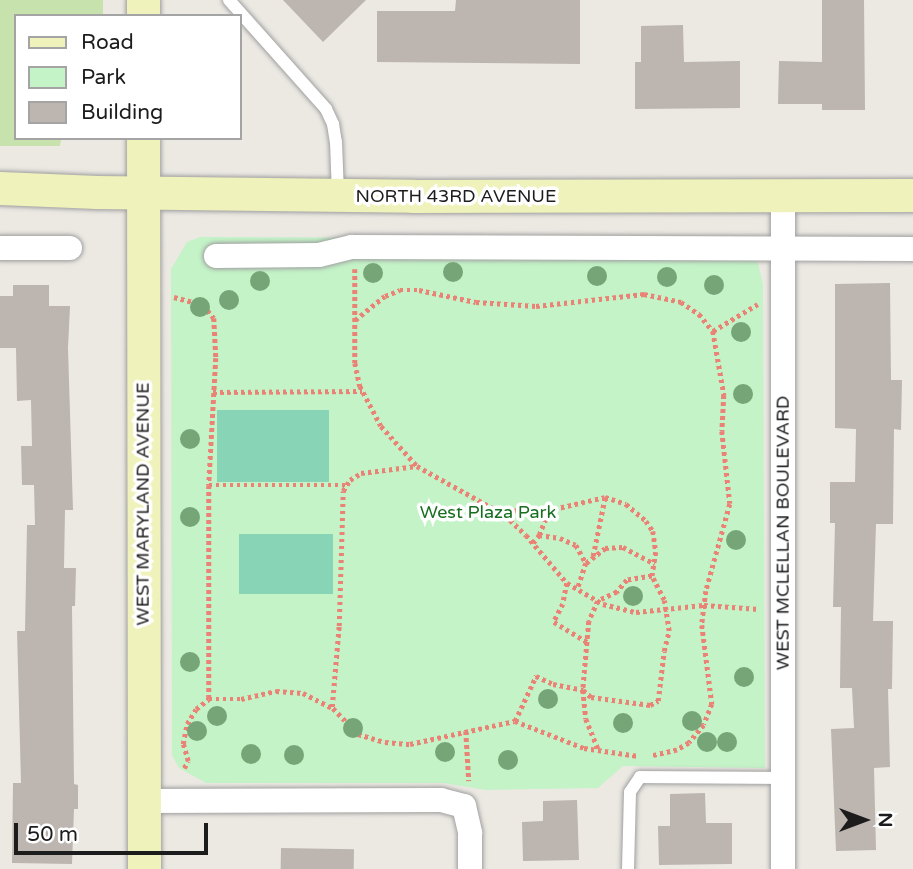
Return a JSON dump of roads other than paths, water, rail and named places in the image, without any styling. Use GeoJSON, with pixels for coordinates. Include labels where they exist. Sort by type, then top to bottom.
{"type":"FeatureCollection","features":[{"type":"Feature","properties":{"kind":"main road","name":"WEST MARYLAND AVENUE"},"geometry":{"type":"LineString","coordinates":[[143,140],[144,869]]}},
{"type":"Feature","properties":{"kind":"main road","name":"NORTH 43RD AVENUE"},"geometry":{"type":"LineString","coordinates":[[0,188],[338,195],[913,195]]}},
{"type":"Feature","properties":{"kind":"street","name":"WEST MCLELLAN BOULEVARD"},"geometry":{"type":"LineString","coordinates":[[783,197],[783,869]]}},
{"type":"Feature","properties":{"kind":"street"},"geometry":{"type":"LineString","coordinates":[[216,256],[320,255],[352,247],[913,249]]}},
{"type":"Feature","properties":{"kind":"street"},"geometry":{"type":"LineString","coordinates":[[0,248],[70,248]]}},
{"type":"Feature","properties":{"kind":"street"},"geometry":{"type":"LineString","coordinates":[[144,801],[441,800],[464,806],[470,833],[470,869]]}},
{"type":"Feature","properties":{"kind":"lane"},"geometry":{"type":"LineString","coordinates":[[229,0],[241,14]]}},
{"type":"Feature","properties":{"kind":"lane"},"geometry":{"type":"LineString","coordinates":[[242,15],[326,109],[336,142],[338,195]]}},
{"type":"Feature","properties":{"kind":"lane"},"geometry":{"type":"LineString","coordinates":[[628,869],[630,792],[640,777],[783,778]]}},
{"type":"Feature","properties":{"kind":"park label","name":"West Plaza Park"},"geometry":{"type":"Point","coordinates":[488,512]}}]}
